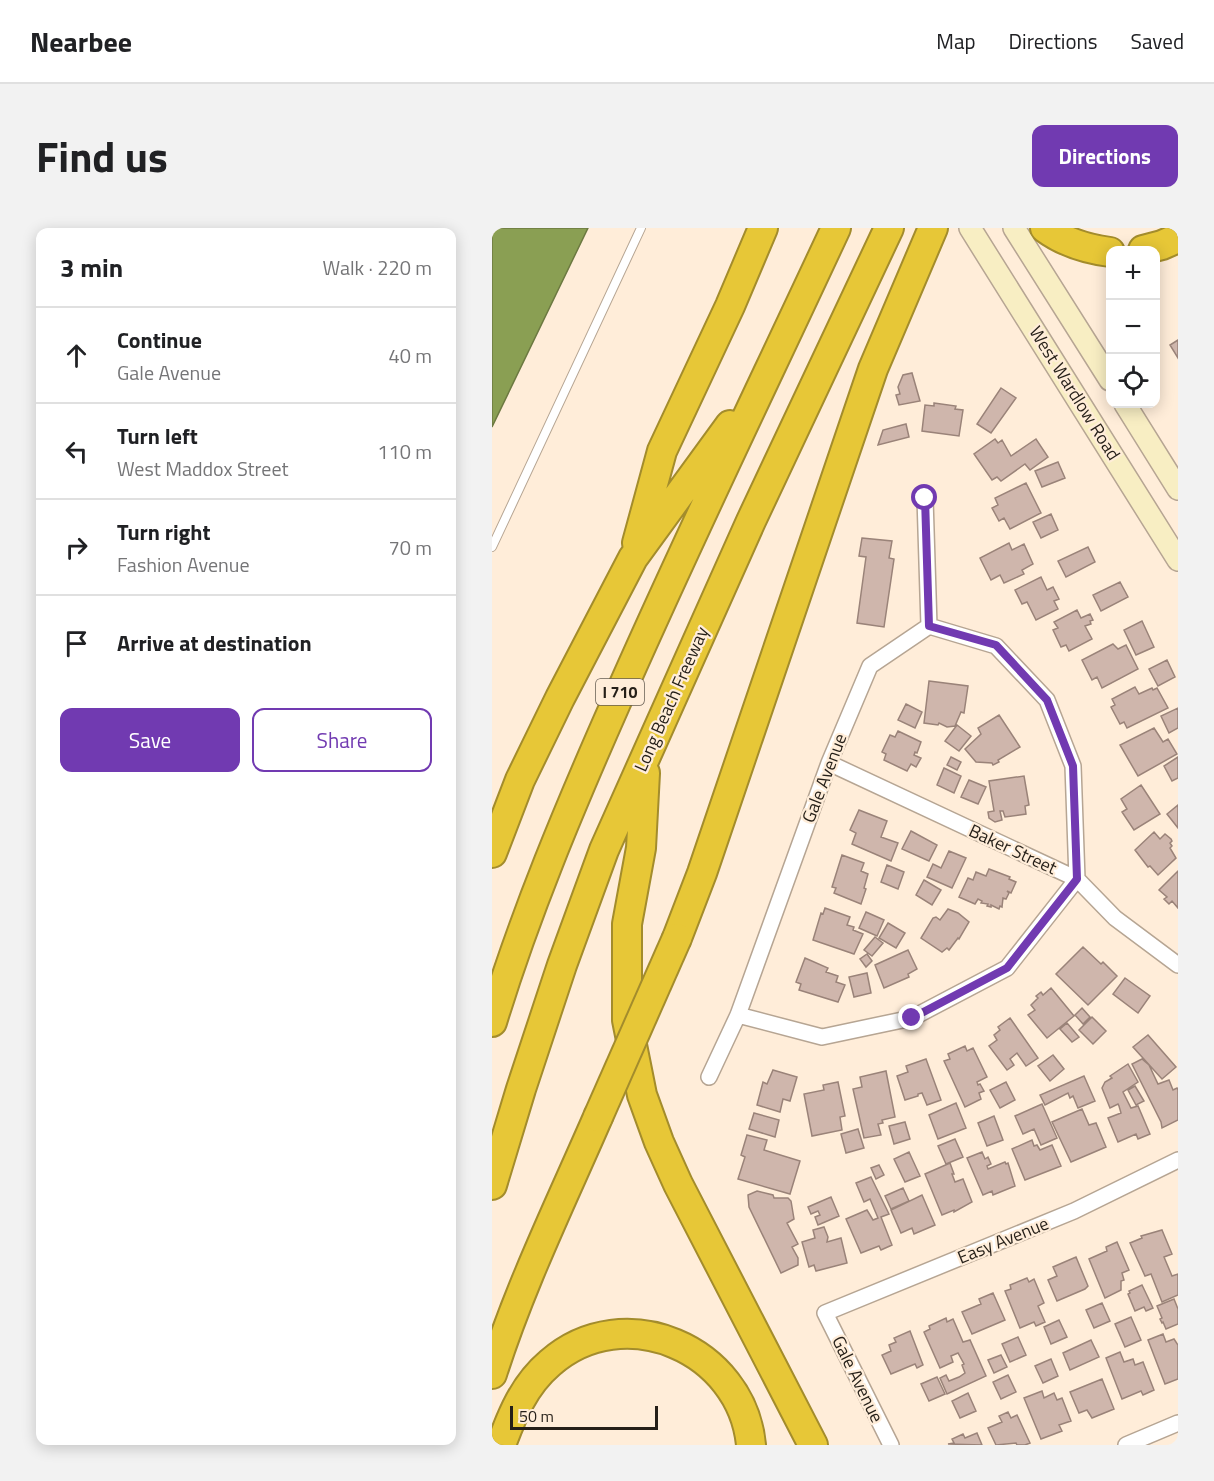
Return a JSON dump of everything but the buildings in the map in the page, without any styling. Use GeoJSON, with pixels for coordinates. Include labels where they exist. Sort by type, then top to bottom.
{"type":"FeatureCollection","features":[{"type":"Feature","properties":{"kind":"highway"},"geometry":{"type":"LineString","coordinates":[[633,558],[662,451],[730,306],[763,228]]}},
{"type":"Feature","properties":{"kind":"highway","name":"I 710"},"geometry":{"type":"LineString","coordinates":[[492,1022],[504,982],[544,875],[591,760],[648,630],[836,228]]}},
{"type":"Feature","properties":{"kind":"highway","name":"Long Beach Freeway"},"geometry":{"type":"LineString","coordinates":[[492,1185],[566,954],[604,850],[671,694],[889,228]]}},
{"type":"Feature","properties":{"kind":"highway"},"geometry":{"type":"LineString","coordinates":[[492,1374],[512,1319],[702,873],[873,369],[933,228]]}},
{"type":"Feature","properties":{"kind":"highway"},"geometry":{"type":"LineString","coordinates":[[1045,228],[1055,236],[1072,243],[1106,251]]}},
{"type":"Feature","properties":{"kind":"highway"},"geometry":{"type":"LineString","coordinates":[[1158,246],[1178,238]]}},
{"type":"Feature","properties":{"kind":"highway"},"geometry":{"type":"LineString","coordinates":[[492,853],[530,760],[633,558],[770,370]]}},
{"type":"Feature","properties":{"kind":"highway"},"geometry":{"type":"LineString","coordinates":[[646,756],[641,848],[627,924],[626,965],[627,1020],[642,1095],[659,1142],[678,1184],[813,1445]]}},
{"type":"Feature","properties":{"kind":"highway"},"geometry":{"type":"LineString","coordinates":[[501,1445],[520,1400],[531,1382],[549,1363],[561,1354],[599,1338],[639,1335],[679,1345],[713,1366],[728,1384],[746,1415],[751,1445]]}},
{"type":"Feature","properties":{"kind":"main road","name":"West Wardlow Road"},"geometry":{"type":"LineString","coordinates":[[970,228],[1178,560]]}},
{"type":"Feature","properties":{"kind":"main road","name":"West Wardlow Road"},"geometry":{"type":"LineString","coordinates":[[1014,228],[1106,375]]}},
{"type":"Feature","properties":{"kind":"main road","name":"West Wardlow Road"},"geometry":{"type":"LineString","coordinates":[[1127,408],[1178,489]]}},
{"type":"Feature","properties":{"kind":"street"},"geometry":{"type":"LineString","coordinates":[[738,1015],[822,1037],[912,1018],[1007,968],[1077,879],[1073,766],[1047,700],[996,645],[929,626],[925,498]]}},
{"type":"Feature","properties":{"kind":"street","name":"Gale Avenue"},"geometry":{"type":"LineString","coordinates":[[709,1077],[738,1015],[829,763],[870,666],[929,626]]}},
{"type":"Feature","properties":{"kind":"street","name":"Baker Street"},"geometry":{"type":"LineString","coordinates":[[829,763],[1077,879],[1115,918],[1178,965]]}},
{"type":"Feature","properties":{"kind":"street","name":"Easy Avenue"},"geometry":{"type":"LineString","coordinates":[[825,1312],[1074,1211],[1178,1160]]}},
{"type":"Feature","properties":{"kind":"street","name":"Gale Avenue"},"geometry":{"type":"LineString","coordinates":[[825,1312],[891,1445]]}},
{"type":"Feature","properties":{"kind":"street"},"geometry":{"type":"LineString","coordinates":[[1126,1445],[1178,1423]]}},
{"type":"Feature","properties":{"kind":"lane"},"geometry":{"type":"LineString","coordinates":[[492,547],[641,228]]}},
{"type":"Feature","properties":{"kind":"shaded area"},"geometry":{"type":"Polygon","coordinates":[[[492,228],[588,228],[492,427],[492,228]]]}},
{"type":"Feature","properties":{"kind":"route"},"geometry":{"type":"LineString","coordinates":[[912,1018],[1007,968],[1077,879],[1073,766],[1047,700],[996,645],[929,626],[925,498]]}}]}
